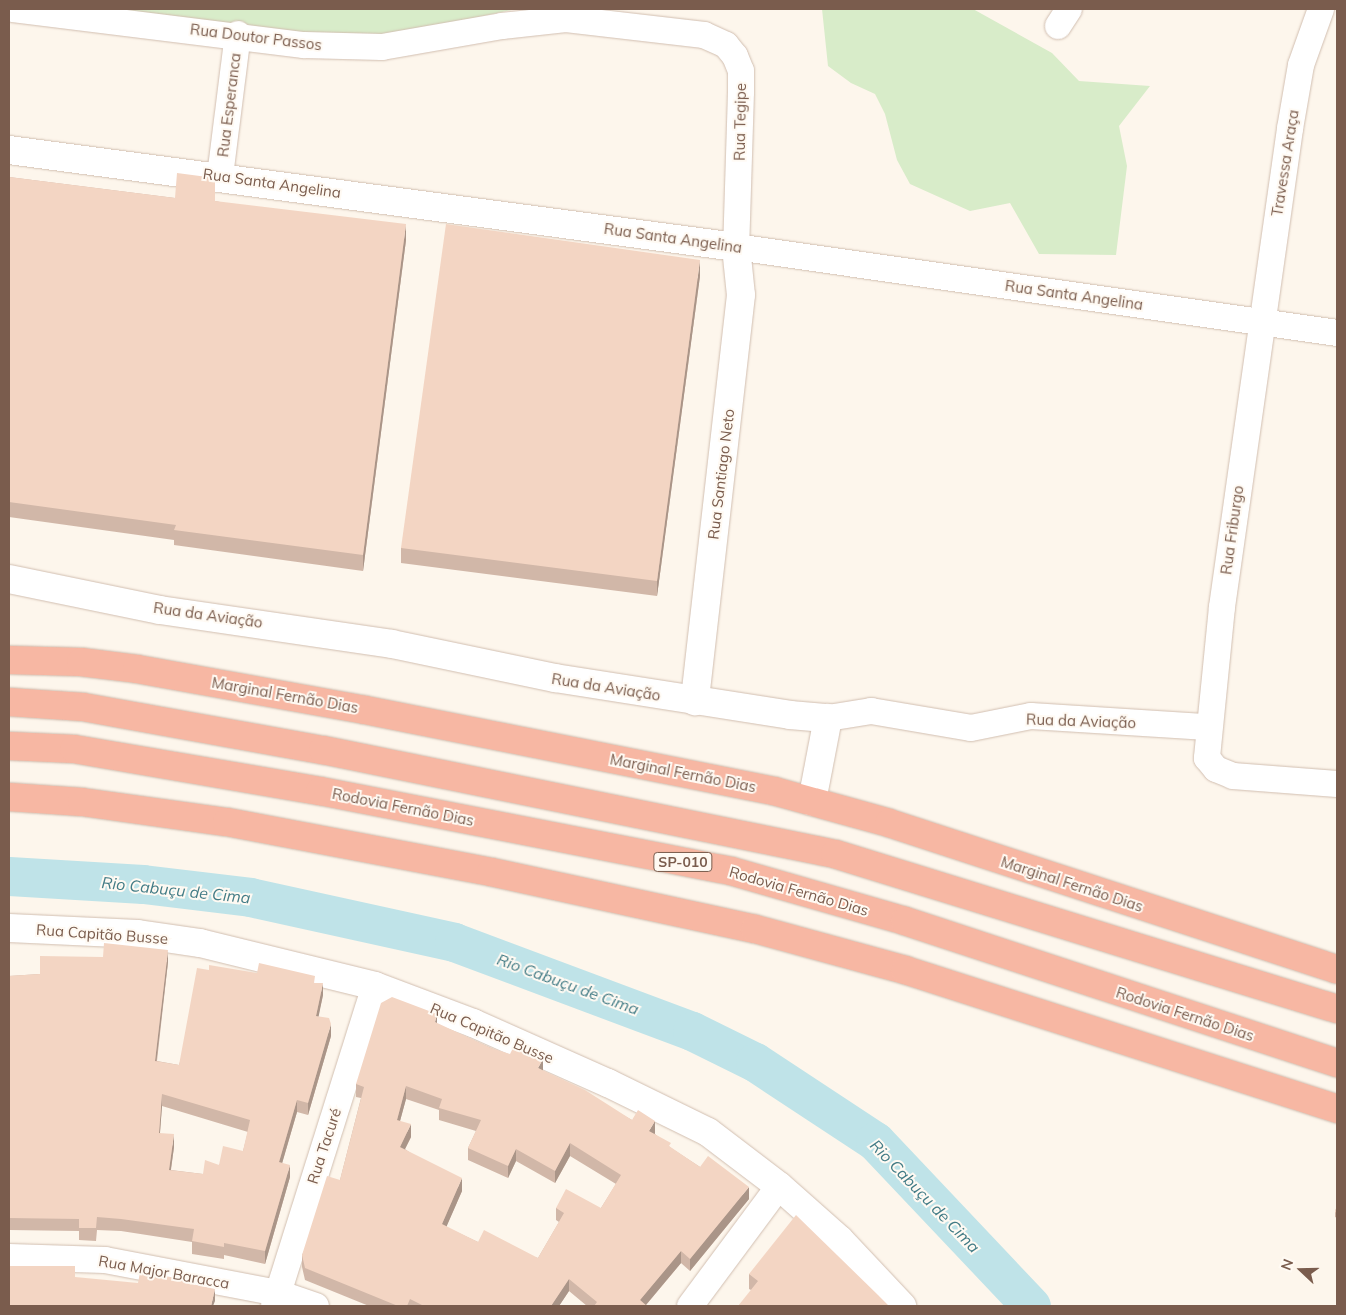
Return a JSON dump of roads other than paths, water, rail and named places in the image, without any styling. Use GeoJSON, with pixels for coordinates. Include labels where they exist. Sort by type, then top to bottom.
{"type":"FeatureCollection","features":[{"type":"Feature","properties":{"kind":"highway","name":"Marginal Fernão Dias"},"geometry":{"type":"LineString","coordinates":[[9,660],[80,662],[146,671],[365,710],[812,801],[1337,969]]}},
{"type":"Feature","properties":{"kind":"highway","name":"SP-010"},"geometry":{"type":"LineString","coordinates":[[9,702],[83,707],[323,750],[835,854],[1337,1009]]}},
{"type":"Feature","properties":{"kind":"highway","name":"Rodovia Fernão Dias"},"geometry":{"type":"LineString","coordinates":[[9,746],[74,749],[320,791],[731,871],[905,921],[1337,1063]]}},
{"type":"Feature","properties":{"kind":"highway"},"geometry":{"type":"LineString","coordinates":[[9,797],[92,803],[226,822],[491,872],[755,929],[924,976],[1337,1109]]}},
{"type":"Feature","properties":{"kind":"street","name":"Rua Doutor Passos"},"geometry":{"type":"LineString","coordinates":[[13,9],[238,34],[304,45],[382,47],[576,14]]}},
{"type":"Feature","properties":{"kind":"street","name":"Travessa Araça"},"geometry":{"type":"LineString","coordinates":[[1261,320],[1301,65],[1321,9]]}},
{"type":"Feature","properties":{"kind":"street","name":"Rua Tegipe"},"geometry":{"type":"LineString","coordinates":[[576,14],[704,35],[726,45],[735,56],[740,71],[742,92],[736,246]]}},
{"type":"Feature","properties":{"kind":"street","name":"Rua Esperanca"},"geometry":{"type":"LineString","coordinates":[[220,176],[238,34]]}},
{"type":"Feature","properties":{"kind":"street","name":"Rua Santa Angelina"},"geometry":{"type":"LineString","coordinates":[[9,150],[220,176],[736,246],[1261,320],[1337,333]]}},
{"type":"Feature","properties":{"kind":"street","name":"Rua Santiago Neto"},"geometry":{"type":"LineString","coordinates":[[695,701],[741,295],[736,246]]}},
{"type":"Feature","properties":{"kind":"street","name":"Rua Friburgo"},"geometry":{"type":"LineString","coordinates":[[1261,320],[1206,758],[1216,769],[1233,776],[1337,784]]}},
{"type":"Feature","properties":{"kind":"street","name":"Rua da Aviação"},"geometry":{"type":"LineString","coordinates":[[9,579],[160,610],[383,642],[555,678],[695,701],[828,718],[871,711],[972,728],[1031,716],[1208,734]]}},
{"type":"Feature","properties":{"kind":"street"},"geometry":{"type":"LineString","coordinates":[[812,801],[828,718]]}},
{"type":"Feature","properties":{"kind":"street","name":"Rua Capitão Busse"},"geometry":{"type":"LineString","coordinates":[[9,928],[138,934],[200,943],[375,986],[473,1023],[673,1113],[708,1132],[779,1186],[840,1240],[902,1306]]}},
{"type":"Feature","properties":{"kind":"street","name":"Rua Tacuré"},"geometry":{"type":"LineString","coordinates":[[276,1300],[375,986]]}},
{"type":"Feature","properties":{"kind":"street"},"geometry":{"type":"LineString","coordinates":[[690,1306],[779,1186]]}},
{"type":"Feature","properties":{"kind":"street","name":"Rua Major Baracca"},"geometry":{"type":"LineString","coordinates":[[9,1257],[105,1260],[276,1300],[316,1306]]}},
{"type":"Feature","properties":{"kind":"waterway","name":"Rio Cabuçu de Cima"},"geometry":{"type":"LineString","coordinates":[[9,876],[143,884],[250,897],[454,942],[692,1031],[755,1062],[875,1141],[1031,1306]]}}]}
